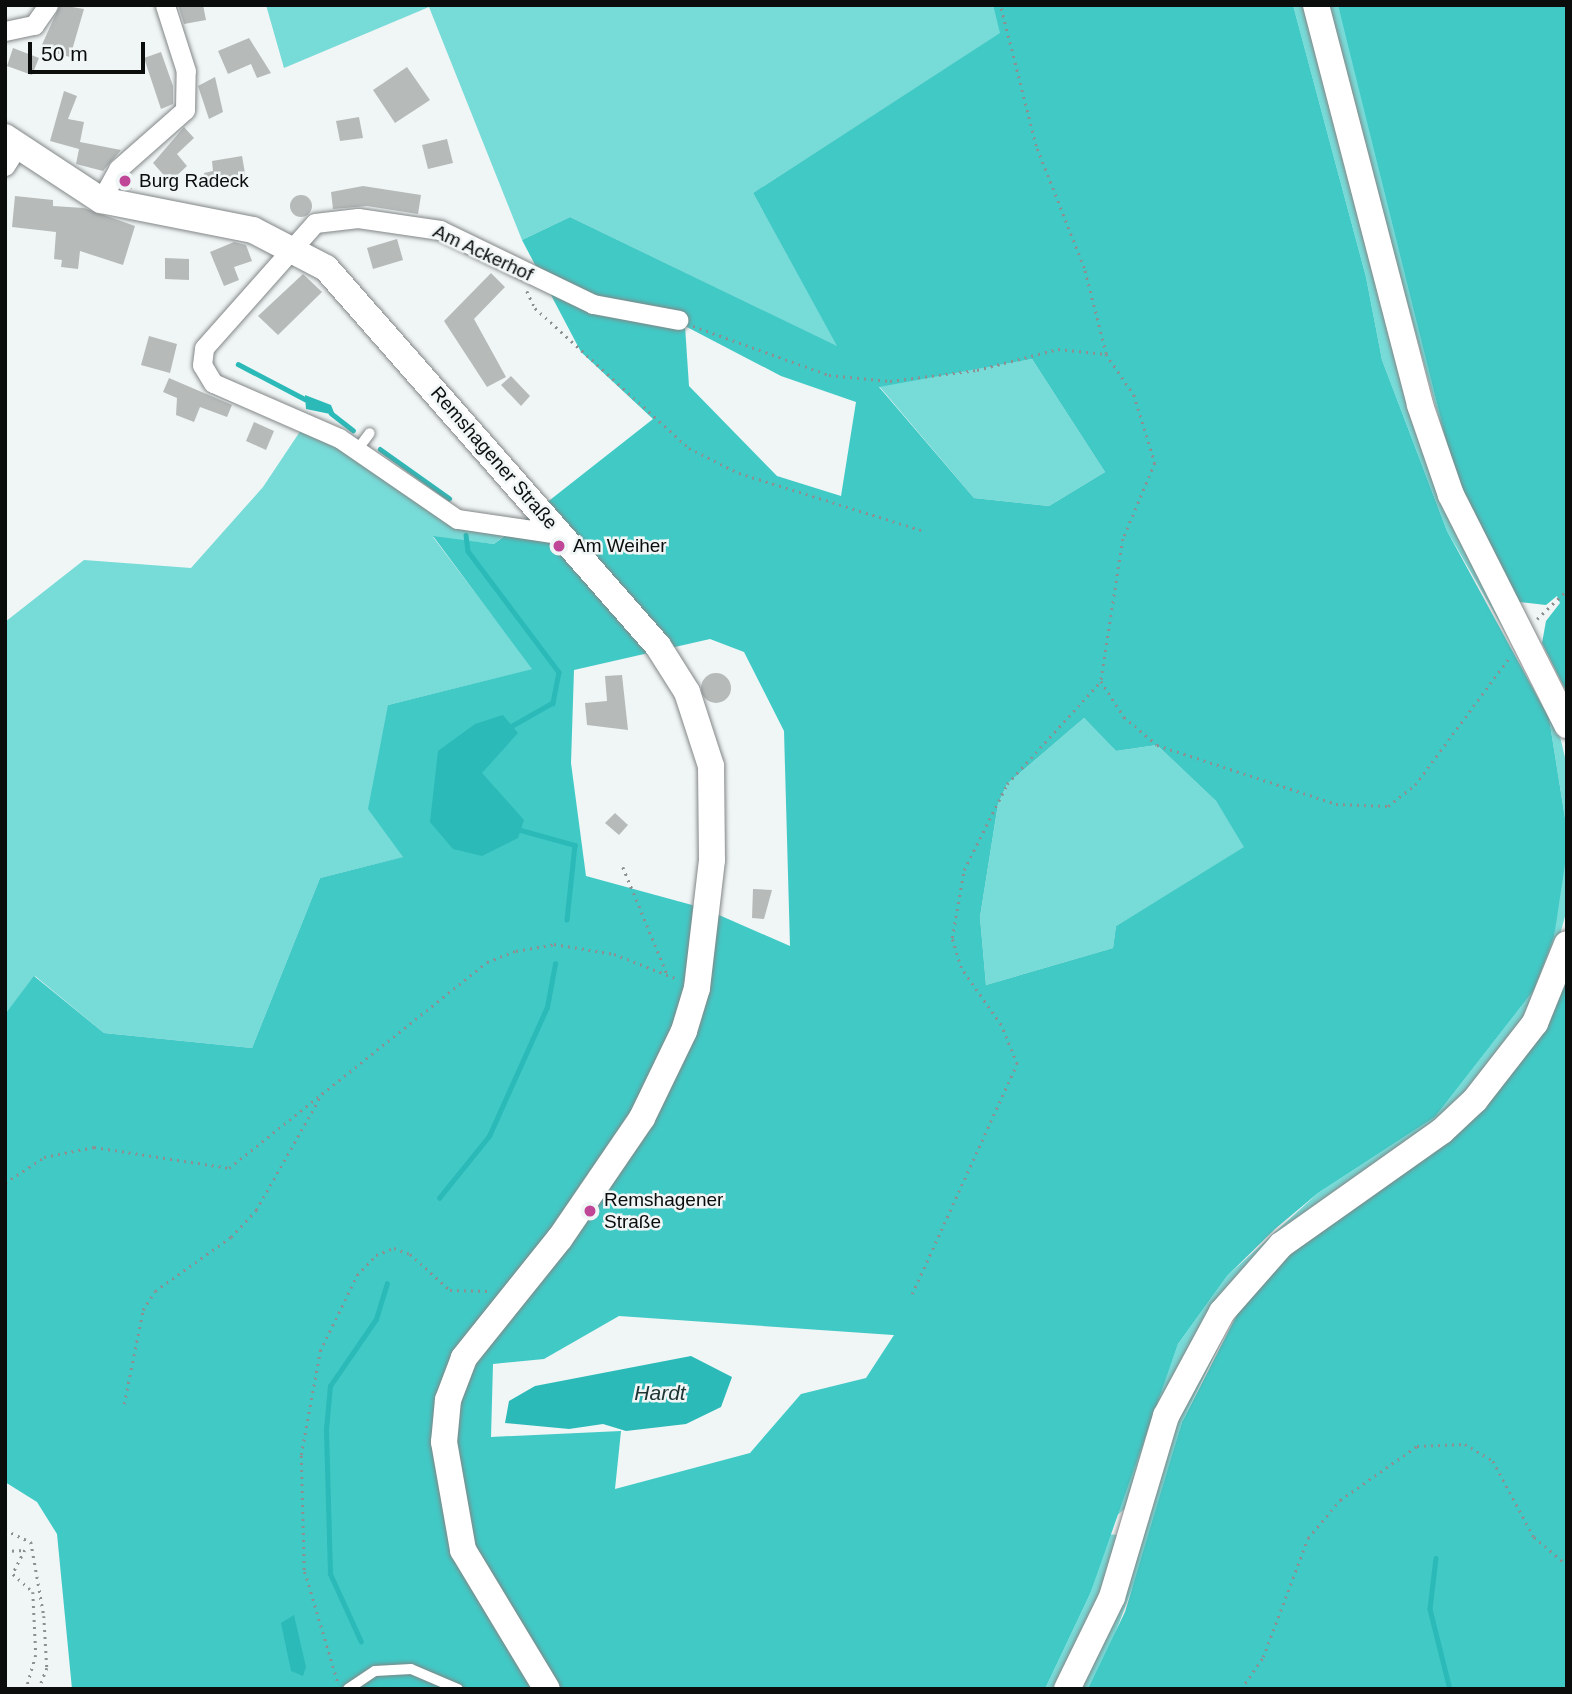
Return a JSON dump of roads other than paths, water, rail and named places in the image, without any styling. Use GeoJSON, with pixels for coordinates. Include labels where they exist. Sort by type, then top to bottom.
{"type":"FeatureCollection","features":[{"type":"Feature","properties":{"kind":"street"},"geometry":{"type":"LineString","coordinates":[[5,31],[34,25],[48,5]]}},
{"type":"Feature","properties":{"kind":"street"},"geometry":{"type":"LineString","coordinates":[[101,200],[118,169],[185,110],[186,71],[165,5]]}},
{"type":"Feature","properties":{"kind":"street"},"geometry":{"type":"LineString","coordinates":[[1316,5],[1420,405],[1461,521],[1524,632],[1567,725]]}},
{"type":"Feature","properties":{"kind":"street","name":"Remshagener Straße"},"geometry":{"type":"LineString","coordinates":[[9,150],[101,200],[253,230],[292,245],[355,296],[658,646],[687,692],[708,754],[712,860],[697,988],[642,1118],[518,1292],[464,1358],[448,1400],[444,1442],[463,1550],[547,1689]]}},
{"type":"Feature","properties":{"kind":"street","name":"Am Ackerhof"},"geometry":{"type":"LineString","coordinates":[[292,245],[314,223],[394,219],[440,230],[519,271],[593,304],[679,320]]}},
{"type":"Feature","properties":{"kind":"street"},"geometry":{"type":"LineString","coordinates":[[292,245],[253,299],[204,348],[202,365],[213,383],[357,450],[457,519],[559,534]]}},
{"type":"Feature","properties":{"kind":"street"},"geometry":{"type":"LineString","coordinates":[[1067,1689],[1112,1597],[1166,1416],[1222,1312],[1282,1245],[1475,1100],[1535,1023],[1567,944]]}},
{"type":"Feature","properties":{"kind":"lane"},"geometry":{"type":"LineString","coordinates":[[357,450],[370,433]]}},
{"type":"Feature","properties":{"kind":"lane"},"geometry":{"type":"LineString","coordinates":[[348,1689],[375,1671],[411,1669],[458,1689]]}},
{"type":"Feature","properties":{"kind":"water"},"geometry":{"type":"Polygon","coordinates":[[[305,395],[331,405],[335,415],[306,409],[305,395]]]}},
{"type":"Feature","properties":{"kind":"water"},"geometry":{"type":"Polygon","coordinates":[[[503,715],[518,733],[482,773],[524,820],[518,838],[482,856],[453,849],[430,822],[438,751],[475,724],[503,715]]]}},
{"type":"Feature","properties":{"kind":"water","name":"Hardt"},"geometry":{"type":"Polygon","coordinates":[[[691,1356],[732,1377],[721,1407],[686,1424],[626,1431],[603,1424],[569,1429],[505,1423],[509,1401],[535,1386],[691,1356]]]}},
{"type":"Feature","properties":{"kind":"water"},"geometry":{"type":"Polygon","coordinates":[[[294,1615],[306,1667],[303,1676],[291,1671],[281,1623],[294,1615]]]}},
{"type":"Feature","properties":{"kind":"waterway"},"geometry":{"type":"LineString","coordinates":[[238,364],[305,399]]}},
{"type":"Feature","properties":{"kind":"waterway"},"geometry":{"type":"LineString","coordinates":[[331,413],[353,430]]}},
{"type":"Feature","properties":{"kind":"waterway"},"geometry":{"type":"LineString","coordinates":[[380,449],[449,498]]}},
{"type":"Feature","properties":{"kind":"waterway"},"geometry":{"type":"LineString","coordinates":[[466,535],[468,551],[559,672],[553,703],[507,729]]}},
{"type":"Feature","properties":{"kind":"waterway"},"geometry":{"type":"LineString","coordinates":[[517,829],[575,845],[567,920]]}},
{"type":"Feature","properties":{"kind":"waterway"},"geometry":{"type":"LineString","coordinates":[[439,1198],[489,1136],[547,1007],[555,964]]}},
{"type":"Feature","properties":{"kind":"waterway"},"geometry":{"type":"LineString","coordinates":[[361,1642],[330,1574],[326,1429],[330,1386],[376,1319],[387,1284]]}},
{"type":"Feature","properties":{"kind":"waterway"},"geometry":{"type":"LineString","coordinates":[[1436,1558],[1430,1609],[1450,1689]]}},
{"type":"Feature","properties":{"kind":"place","name":"Burg Radeck"},"geometry":{"type":"Point","coordinates":[125,181]}},
{"type":"Feature","properties":{"kind":"place","name":"Am Weiher"},"geometry":{"type":"Point","coordinates":[559,546]}},
{"type":"Feature","properties":{"kind":"place","name":"Remshagener Straße"},"geometry":{"type":"Point","coordinates":[590,1211]}}]}
